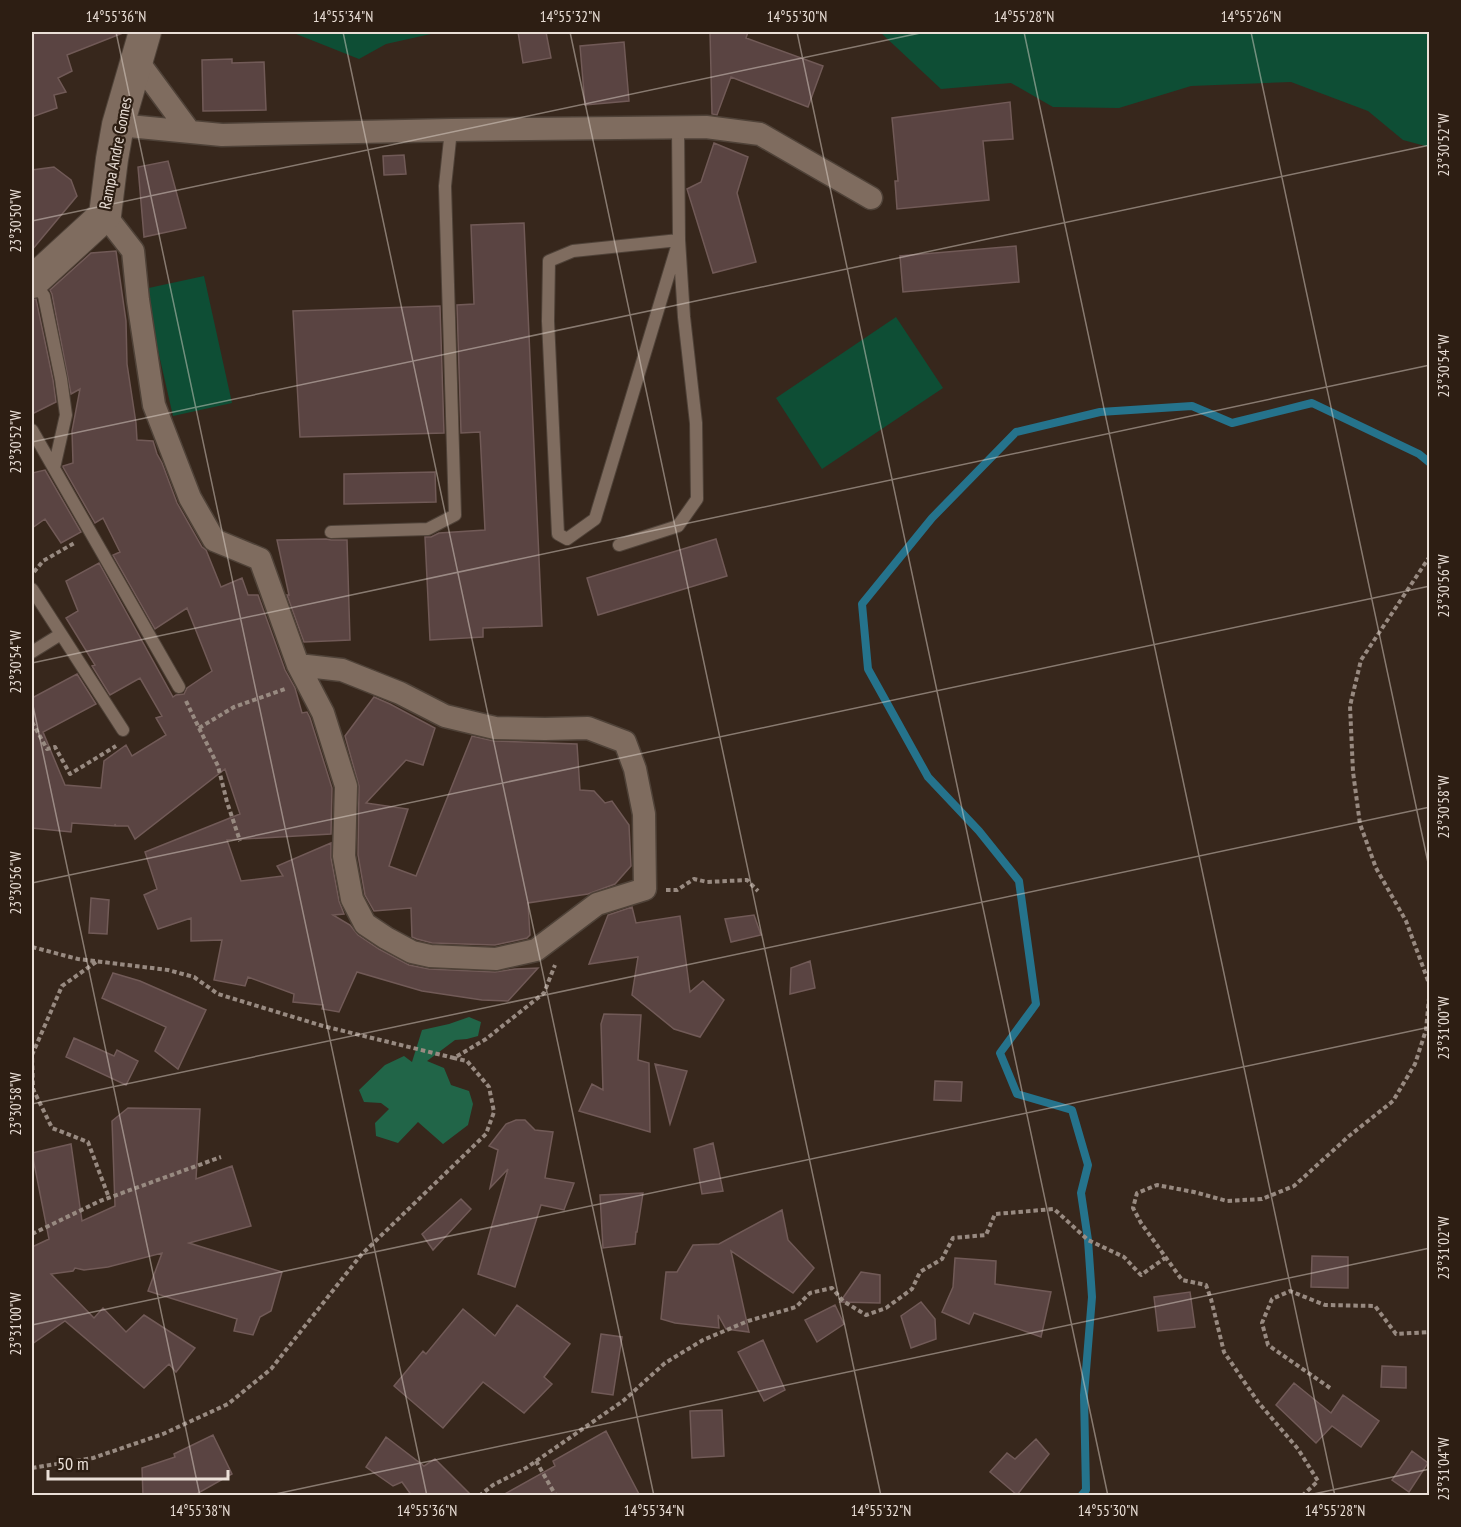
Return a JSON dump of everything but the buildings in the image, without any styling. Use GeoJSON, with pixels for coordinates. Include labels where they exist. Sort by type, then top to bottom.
{"type":"FeatureCollection","features":[{"type":"Feature","properties":{"kind":"street","name":"Rampa Andre Gomes"},"geometry":{"type":"LineString","coordinates":[[33,281],[105,215],[118,125],[140,45]]}},
{"type":"Feature","properties":{"kind":"street"},"geometry":{"type":"LineString","coordinates":[[140,45],[189,131]]}},
{"type":"Feature","properties":{"kind":"street"},"geometry":{"type":"LineString","coordinates":[[118,125],[222,135],[451,129],[706,127],[760,134],[871,198]]}},
{"type":"Feature","properties":{"kind":"street"},"geometry":{"type":"LineString","coordinates":[[105,215],[133,251],[154,405],[189,498],[214,540],[260,559],[302,673],[323,713],[346,786],[344,856],[352,899],[364,924],[412,951],[430,956],[496,959],[536,950],[597,904],[645,889],[644,814],[635,769],[625,742],[588,728],[525,729],[485,726],[445,716],[400,693],[342,670],[302,673]]}},
{"type":"Feature","properties":{"kind":"lane"},"geometry":{"type":"LineString","coordinates":[[619,545],[678,526],[697,499],[696,423],[684,317],[679,240],[678,128]]}},
{"type":"Feature","properties":{"kind":"lane"},"geometry":{"type":"LineString","coordinates":[[332,532],[428,529],[455,515],[446,186],[451,129]]}},
{"type":"Feature","properties":{"kind":"lane"},"geometry":{"type":"LineString","coordinates":[[679,240],[595,519],[567,539],[558,534],[548,321],[549,261],[573,251],[679,240]]}},
{"type":"Feature","properties":{"kind":"lane"},"geometry":{"type":"LineString","coordinates":[[33,281],[44,296],[66,415],[54,468]]}},
{"type":"Feature","properties":{"kind":"lane"},"geometry":{"type":"LineString","coordinates":[[32,430],[179,687]]}},
{"type":"Feature","properties":{"kind":"lane"},"geometry":{"type":"LineString","coordinates":[[32,589],[123,730]]}},
{"type":"Feature","properties":{"kind":"lane"},"geometry":{"type":"LineString","coordinates":[[32,652],[61,634]]}},
{"type":"Feature","properties":{"kind":"path"},"geometry":{"type":"LineString","coordinates":[[32,575],[43,561],[91,534]]}},
{"type":"Feature","properties":{"kind":"path"},"geometry":{"type":"LineString","coordinates":[[1302,1496],[1318,1481],[1298,1449],[1258,1402],[1224,1352],[1206,1285],[1182,1280],[1133,1209],[1137,1193],[1157,1185],[1227,1201],[1263,1199],[1294,1186],[1349,1136],[1393,1101],[1415,1064],[1425,1030],[1430,987],[1406,921],[1376,868],[1360,824],[1353,772],[1350,706],[1361,660],[1430,556]]}},
{"type":"Feature","properties":{"kind":"path"},"geometry":{"type":"LineString","coordinates":[[199,728],[234,706],[302,673]]}},
{"type":"Feature","properties":{"kind":"path"},"geometry":{"type":"LineString","coordinates":[[179,687],[218,766],[240,841]]}},
{"type":"Feature","properties":{"kind":"path"},"geometry":{"type":"LineString","coordinates":[[32,722],[47,749],[55,747],[70,774],[126,740],[123,730]]}},
{"type":"Feature","properties":{"kind":"path"},"geometry":{"type":"LineString","coordinates":[[645,889],[677,890],[694,879],[707,882],[747,880],[758,891]]}},
{"type":"Feature","properties":{"kind":"path"},"geometry":{"type":"LineString","coordinates":[[32,947],[78,959],[177,972],[194,977],[218,994],[323,1026],[467,1061],[489,1087],[494,1112],[486,1134],[360,1255],[271,1369],[228,1404],[163,1434],[93,1458],[32,1468]]}},
{"type":"Feature","properties":{"kind":"path"},"geometry":{"type":"LineString","coordinates":[[96,962],[62,986],[32,1055],[33,1089],[52,1128],[88,1142],[109,1198]]}},
{"type":"Feature","properties":{"kind":"path"},"geometry":{"type":"LineString","coordinates":[[454,1058],[486,1040],[544,993],[555,964]]}},
{"type":"Feature","properties":{"kind":"path"},"geometry":{"type":"LineString","coordinates":[[32,1234],[109,1198],[221,1157]]}},
{"type":"Feature","properties":{"kind":"path"},"geometry":{"type":"LineString","coordinates":[[479,1496],[493,1485],[526,1468],[623,1401],[665,1363],[703,1340],[748,1321],[796,1307],[810,1293],[832,1288],[843,1301],[866,1315],[886,1308],[912,1289],[920,1272],[942,1260],[952,1238],[986,1235],[995,1214],[1054,1209],[1088,1240],[1124,1257],[1141,1275],[1165,1258]]}},
{"type":"Feature","properties":{"kind":"path"},"geometry":{"type":"LineString","coordinates":[[1330,1388],[1268,1345],[1262,1323],[1272,1299],[1290,1291],[1325,1305],[1375,1306],[1396,1334],[1430,1332]]}},
{"type":"Feature","properties":{"kind":"path"},"geometry":{"type":"LineString","coordinates":[[536,1461],[556,1496]]}},
{"type":"Feature","properties":{"kind":"green space"},"geometry":{"type":"Polygon","coordinates":[[[291,32],[440,32],[386,44],[359,59],[291,32]]]}},
{"type":"Feature","properties":{"kind":"green space"},"geometry":{"type":"Polygon","coordinates":[[[880,32],[1429,32],[1429,147],[1403,140],[1368,111],[1291,82],[1191,86],[1119,108],[1053,107],[1011,83],[941,89],[880,32]]]}},
{"type":"Feature","properties":{"kind":"green space"},"geometry":{"type":"Polygon","coordinates":[[[204,276],[232,403],[173,416],[144,289],[204,276]]]}},
{"type":"Feature","properties":{"kind":"green space"},"geometry":{"type":"Polygon","coordinates":[[[896,317],[943,388],[822,469],[776,398],[896,317]]]}},
{"type":"Feature","properties":{"kind":"green space"},"geometry":{"type":"Polygon","coordinates":[[[469,1017],[481,1022],[478,1036],[455,1040],[427,1061],[444,1068],[451,1085],[469,1091],[473,1104],[468,1125],[443,1144],[418,1122],[398,1143],[376,1136],[375,1123],[389,1109],[381,1103],[364,1102],[359,1090],[385,1065],[404,1056],[412,1062],[422,1030],[469,1017]]]}},
{"type":"Feature","properties":{"kind":"waterway"},"geometry":{"type":"LineString","coordinates":[[1081,1496],[1086,1490],[1084,1395],[1092,1297],[1088,1240],[1081,1193],[1088,1165],[1072,1110],[1017,1094],[1000,1053],[1036,1004],[1019,881],[979,831],[928,777],[868,669],[862,604],[932,518],[1016,432],[1100,412],[1192,406],[1232,423],[1312,403],[1419,454],[1430,463]]}}]}
